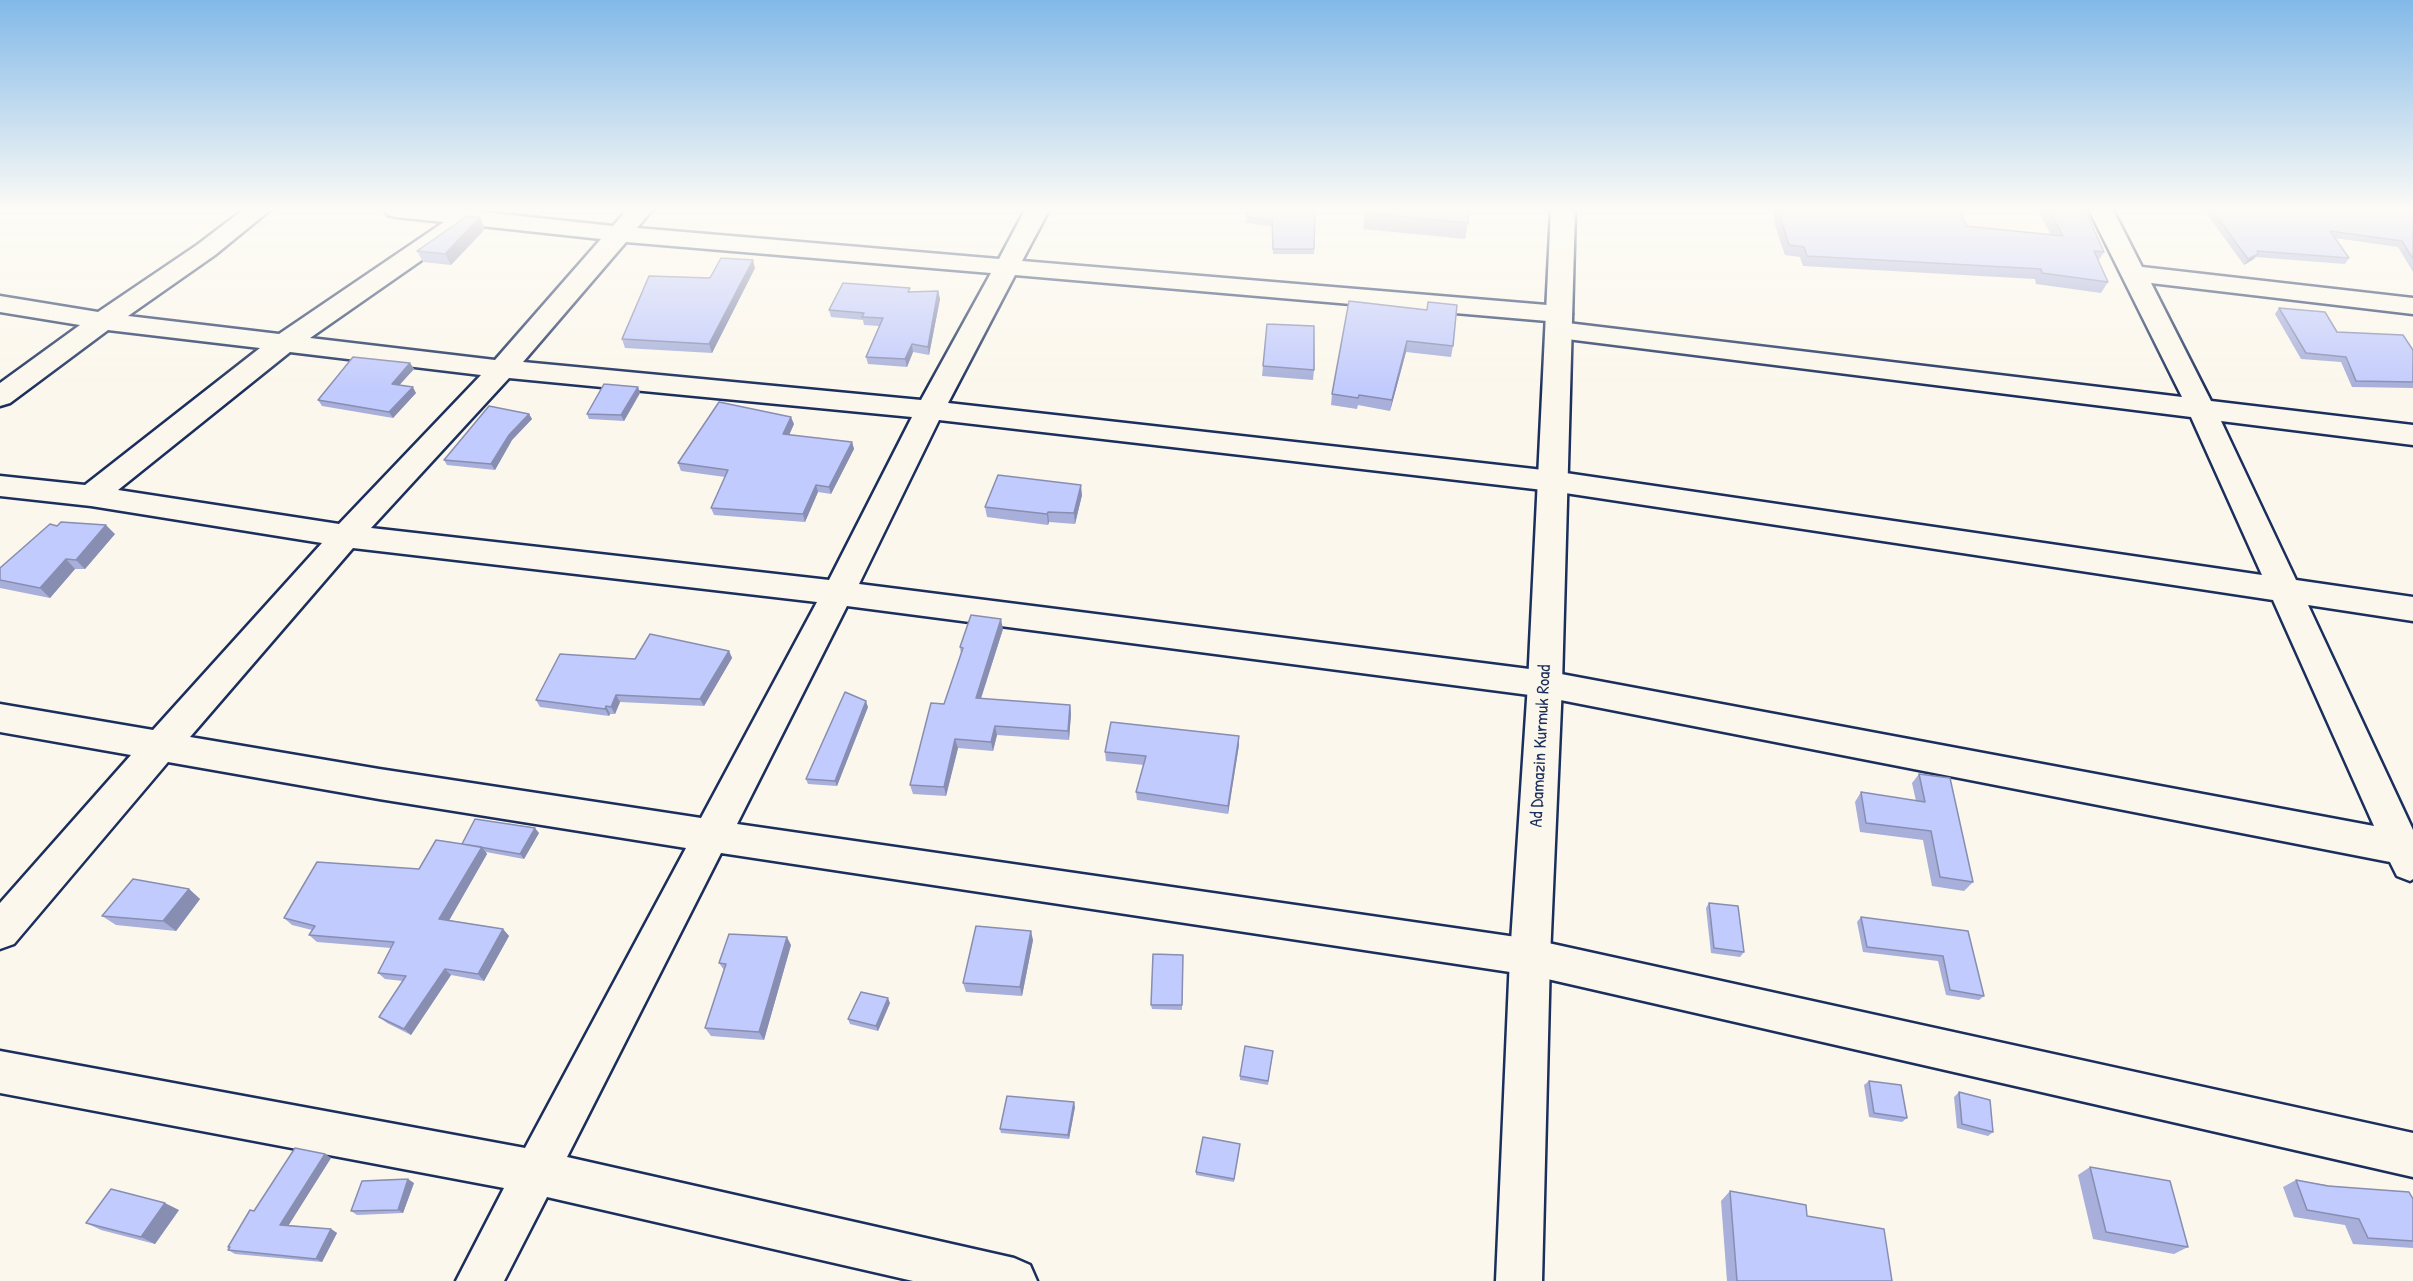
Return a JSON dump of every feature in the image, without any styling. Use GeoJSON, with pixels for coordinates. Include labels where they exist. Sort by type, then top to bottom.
{"type":"FeatureCollection","features":[{"type":"Feature","properties":{"kind":"main road"},"geometry":{"type":"LineString","coordinates":[[0,397],[177,270]]}},
{"type":"Feature","properties":{"kind":"main road"},"geometry":{"type":"LineString","coordinates":[[91,496],[284,343],[391,270]]}},
{"type":"Feature","properties":{"kind":"main road"},"geometry":{"type":"LineString","coordinates":[[0,931],[346,536],[502,369],[589,270]]}},
{"type":"Feature","properties":{"kind":"main road"},"geometry":{"type":"LineString","coordinates":[[479,1281],[838,593],[930,410],[1006,270]]}},
{"type":"Feature","properties":{"kind":"main road"},"geometry":{"type":"LineString","coordinates":[[1025,270],[1559,322],[2413,435]]}},
{"type":"Feature","properties":{"kind":"main road","name":"Ad Damazin Kurmuk Road"},"geometry":{"type":"LineString","coordinates":[[1519,1281],[1530,957],[1545,684],[1561,270]]}},
{"type":"Feature","properties":{"kind":"main road"},"geometry":{"type":"LineString","coordinates":[[2133,270],[2202,408],[2285,592],[2410,856]]}},
{"type":"Feature","properties":{"kind":"main road"},"geometry":{"type":"LineString","coordinates":[[2135,274],[2413,306]]}},
{"type":"Feature","properties":{"kind":"main road"},"geometry":{"type":"LineString","coordinates":[[0,304],[103,321],[502,369],[930,410],[1552,481],[2285,592],[2413,609]]}},
{"type":"Feature","properties":{"kind":"main road"},"geometry":{"type":"LineString","coordinates":[[0,486],[91,496],[346,536],[838,593],[1545,684],[2410,856]]}},
{"type":"Feature","properties":{"kind":"main road"},"geometry":{"type":"LineString","coordinates":[[0,718],[379,784],[712,836],[1530,957],[2413,1155]]}},
{"type":"Feature","properties":{"kind":"main road"},"geometry":{"type":"LineString","coordinates":[[0,1072],[537,1172],[1014,1281]]}},
{"type":"Feature","properties":{"kind":"building"},"geometry":{"type":"Polygon","coordinates":[[[715,270],[748,270],[709,344],[622,339],[649,276],[710,278],[715,270]]]}},
{"type":"Feature","properties":{"kind":"building"},"geometry":{"type":"Polygon","coordinates":[[[2041,270],[2102,270],[2108,282],[2042,273],[2041,270]]]}},
{"type":"Feature","properties":{"kind":"building"},"geometry":{"type":"Polygon","coordinates":[[[843,283],[910,288],[908,292],[938,291],[928,347],[912,344],[905,359],[866,357],[883,318],[862,317],[864,313],[829,310],[843,283]]]}},
{"type":"Feature","properties":{"kind":"building"},"geometry":{"type":"Polygon","coordinates":[[[1349,301],[1427,310],[1428,302],[1457,305],[1453,346],[1407,341],[1392,400],[1332,394],[1349,301]]]}},
{"type":"Feature","properties":{"kind":"building"},"geometry":{"type":"Polygon","coordinates":[[[2279,308],[2325,312],[2337,332],[2403,335],[2413,350],[2413,382],[2356,381],[2346,357],[2306,353],[2279,308]]]}},
{"type":"Feature","properties":{"kind":"building"},"geometry":{"type":"Polygon","coordinates":[[[1267,324],[1314,326],[1314,370],[1263,366],[1267,324]]]}},
{"type":"Feature","properties":{"kind":"building"},"geometry":{"type":"Polygon","coordinates":[[[353,357],[410,363],[392,384],[413,387],[389,412],[318,400],[353,357]]]}},
{"type":"Feature","properties":{"kind":"building"},"geometry":{"type":"Polygon","coordinates":[[[604,384],[638,387],[621,415],[587,414],[604,384]]]}},
{"type":"Feature","properties":{"kind":"building"},"geometry":{"type":"Polygon","coordinates":[[[719,402],[791,417],[783,434],[852,442],[829,487],[816,485],[803,514],[711,508],[728,470],[678,463],[719,402]]]}},
{"type":"Feature","properties":{"kind":"building"},"geometry":{"type":"Polygon","coordinates":[[[489,406],[529,414],[509,435],[491,464],[444,460],[489,406]]]}},
{"type":"Feature","properties":{"kind":"building"},"geometry":{"type":"Polygon","coordinates":[[[998,475],[1081,485],[1074,513],[1048,512],[1047,514],[985,507],[998,475]]]}},
{"type":"Feature","properties":{"kind":"building"},"geometry":{"type":"Polygon","coordinates":[[[61,522],[106,525],[76,560],[66,559],[40,588],[0,580],[0,568],[50,524],[57,526],[61,522]]]}},
{"type":"Feature","properties":{"kind":"building"},"geometry":{"type":"Polygon","coordinates":[[[971,615],[1001,619],[976,698],[1070,705],[1068,731],[995,726],[991,742],[955,739],[944,787],[910,785],[931,703],[944,704],[963,648],[960,647],[971,615]]]}},
{"type":"Feature","properties":{"kind":"building"},"geometry":{"type":"Polygon","coordinates":[[[650,634],[729,651],[700,699],[616,695],[611,707],[606,706],[605,709],[536,700],[560,654],[635,659],[650,634]]]}},
{"type":"Feature","properties":{"kind":"building"},"geometry":{"type":"Polygon","coordinates":[[[845,692],[866,701],[835,781],[806,779],[845,692]]]}},
{"type":"Feature","properties":{"kind":"building"},"geometry":{"type":"Polygon","coordinates":[[[1111,722],[1239,736],[1228,806],[1136,792],[1146,756],[1105,752],[1111,722]]]}},
{"type":"Feature","properties":{"kind":"building"},"geometry":{"type":"Polygon","coordinates":[[[1919,774],[1950,778],[1973,882],[1940,877],[1931,831],[1866,823],[1861,792],[1925,802],[1919,774]]]}},
{"type":"Feature","properties":{"kind":"building"},"geometry":{"type":"Polygon","coordinates":[[[475,819],[535,828],[520,854],[462,844],[475,819]]]}},
{"type":"Feature","properties":{"kind":"building"},"geometry":{"type":"Polygon","coordinates":[[[436,840],[482,847],[439,919],[503,929],[478,974],[445,969],[404,1029],[379,1017],[406,976],[378,973],[394,942],[309,935],[315,926],[284,918],[317,862],[419,869],[436,840]]]}},
{"type":"Feature","properties":{"kind":"building"},"geometry":{"type":"Polygon","coordinates":[[[133,879],[189,889],[163,921],[102,916],[133,879]]]}},
{"type":"Feature","properties":{"kind":"building"},"geometry":{"type":"Polygon","coordinates":[[[1709,903],[1738,906],[1744,952],[1714,948],[1709,903]]]}},
{"type":"Feature","properties":{"kind":"building"},"geometry":{"type":"Polygon","coordinates":[[[1861,917],[1968,931],[1984,996],[1950,990],[1943,956],[1867,947],[1861,917]]]}},
{"type":"Feature","properties":{"kind":"building"},"geometry":{"type":"Polygon","coordinates":[[[976,926],[1031,931],[1020,987],[963,983],[976,926]]]}},
{"type":"Feature","properties":{"kind":"building"},"geometry":{"type":"Polygon","coordinates":[[[729,934],[787,937],[759,1032],[705,1028],[726,964],[719,963],[729,934]]]}},
{"type":"Feature","properties":{"kind":"building"},"geometry":{"type":"Polygon","coordinates":[[[1153,954],[1183,955],[1182,1005],[1151,1005],[1153,954]]]}},
{"type":"Feature","properties":{"kind":"building"},"geometry":{"type":"Polygon","coordinates":[[[861,992],[888,998],[876,1026],[848,1019],[861,992]]]}},
{"type":"Feature","properties":{"kind":"building"},"geometry":{"type":"Polygon","coordinates":[[[1245,1046],[1273,1051],[1268,1081],[1240,1076],[1245,1046]]]}},
{"type":"Feature","properties":{"kind":"building"},"geometry":{"type":"Polygon","coordinates":[[[1869,1081],[1901,1085],[1907,1118],[1874,1113],[1869,1081]]]}},
{"type":"Feature","properties":{"kind":"building"},"geometry":{"type":"Polygon","coordinates":[[[1959,1092],[1990,1100],[1993,1132],[1962,1124],[1959,1092]]]}},
{"type":"Feature","properties":{"kind":"building"},"geometry":{"type":"Polygon","coordinates":[[[1007,1096],[1074,1102],[1068,1135],[1000,1129],[1007,1096]]]}},
{"type":"Feature","properties":{"kind":"building"},"geometry":{"type":"Polygon","coordinates":[[[1203,1137],[1240,1144],[1234,1179],[1196,1172],[1203,1137]]]}},
{"type":"Feature","properties":{"kind":"building"},"geometry":{"type":"Polygon","coordinates":[[[295,1148],[325,1154],[280,1225],[331,1229],[316,1259],[228,1250],[250,1210],[254,1211],[295,1148]]]}},
{"type":"Feature","properties":{"kind":"building"},"geometry":{"type":"Polygon","coordinates":[[[2090,1167],[2170,1181],[2188,1247],[2106,1232],[2090,1167]]]}},
{"type":"Feature","properties":{"kind":"building"},"geometry":{"type":"Polygon","coordinates":[[[408,1179],[398,1210],[351,1211],[362,1181],[408,1179]]]}},
{"type":"Feature","properties":{"kind":"building"},"geometry":{"type":"Polygon","coordinates":[[[2296,1180],[2328,1186],[2409,1192],[2413,1199],[2413,1241],[2368,1238],[2359,1219],[2307,1210],[2296,1180]]]}},
{"type":"Feature","properties":{"kind":"building"},"geometry":{"type":"Polygon","coordinates":[[[111,1189],[165,1203],[141,1237],[86,1223],[111,1189]]]}},
{"type":"Feature","properties":{"kind":"building"},"geometry":{"type":"Polygon","coordinates":[[[1730,1191],[1806,1205],[1807,1216],[1884,1229],[1892,1281],[1737,1281],[1730,1191]]]}}]}
